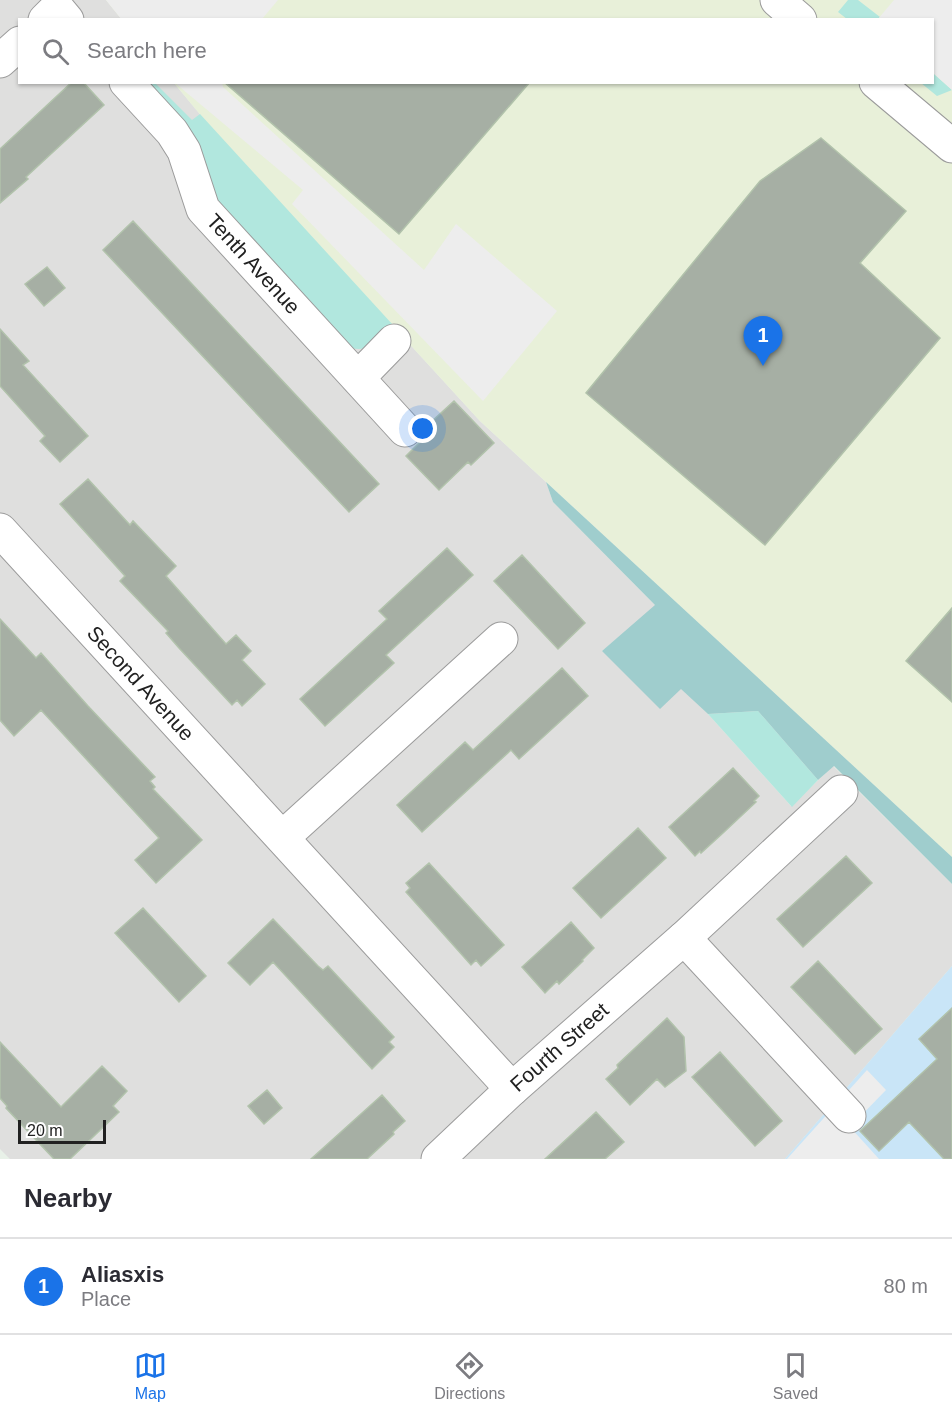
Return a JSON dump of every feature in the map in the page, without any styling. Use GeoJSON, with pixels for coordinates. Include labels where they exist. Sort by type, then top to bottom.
{"type":"FeatureCollection","features":[{"type":"Feature","properties":{"kind":"street"},"geometry":{"type":"LineString","coordinates":[[777,0],[798,18]]}},
{"type":"Feature","properties":{"kind":"street"},"geometry":{"type":"LineString","coordinates":[[0,61],[18,45]]}},
{"type":"Feature","properties":{"kind":"street","name":"Tenth Avenue"},"geometry":{"type":"LineString","coordinates":[[128,84],[172,132],[184,151],[203,209],[405,430]]}},
{"type":"Feature","properties":{"kind":"street"},"geometry":{"type":"LineString","coordinates":[[878,84],[952,146]]}},
{"type":"Feature","properties":{"kind":"street"},"geometry":{"type":"LineString","coordinates":[[358,378],[394,341]]}},
{"type":"Feature","properties":{"kind":"street","name":"Second Avenue"},"geometry":{"type":"LineString","coordinates":[[0,530],[512,1089]]}},
{"type":"Feature","properties":{"kind":"street"},"geometry":{"type":"LineString","coordinates":[[283,837],[501,639]]}},
{"type":"Feature","properties":{"kind":"street","name":"Fourth Street"},"geometry":{"type":"LineString","coordinates":[[438,1159],[512,1089],[684,938],[841,792]]}},
{"type":"Feature","properties":{"kind":"street"},"geometry":{"type":"LineString","coordinates":[[684,938],[849,1116]]}},
{"type":"Feature","properties":{"kind":"shaded area"},"geometry":{"type":"Polygon","coordinates":[[[0,0],[106,0],[121,18],[18,18],[18,84],[175,84],[208,124],[480,421],[546,482],[553,502],[656,606],[602,651],[681,688],[708,714],[791,806],[833,766],[952,884],[952,966],[785,1159],[10,1159],[0,1149],[0,0]]]}},
{"type":"Feature","properties":{"kind":"shaded area"},"geometry":{"type":"Polygon","coordinates":[[[106,0],[952,0],[952,857],[480,421],[208,124],[175,84],[934,84],[934,18],[120,18],[106,0]]]}},
{"type":"Feature","properties":{"kind":"shaded area"},"geometry":{"type":"Polygon","coordinates":[[[106,0],[278,0],[263,18],[120,18],[106,0]]]}},
{"type":"Feature","properties":{"kind":"shaded area"},"geometry":{"type":"Polygon","coordinates":[[[848,0],[858,0],[880,17],[846,18],[838,12],[848,0]]]}},
{"type":"Feature","properties":{"kind":"shaded area"},"geometry":{"type":"Polygon","coordinates":[[[894,0],[952,0],[952,90],[934,74],[934,18],[879,18],[894,0]]]}},
{"type":"Feature","properties":{"kind":"shaded area"},"geometry":{"type":"Polygon","coordinates":[[[934,74],[952,90],[937,96],[922,84],[934,84],[934,74]]]}},
{"type":"Feature","properties":{"kind":"shaded area"},"geometry":{"type":"Polygon","coordinates":[[[140,84],[156,84],[192,120],[200,114],[393,325],[371,346],[359,349],[343,345],[215,207],[140,84]]]}},
{"type":"Feature","properties":{"kind":"shaded area"},"geometry":{"type":"Polygon","coordinates":[[[176,84],[222,84],[424,270],[456,224],[557,311],[483,401],[292,204],[303,190],[176,84]]]}},
{"type":"Feature","properties":{"kind":"shaded area"},"geometry":{"type":"Polygon","coordinates":[[[546,482],[952,857],[952,884],[834,766],[818,780],[758,711],[708,714],[681,689],[660,709],[602,651],[655,605],[553,502],[546,482]]]}},
{"type":"Feature","properties":{"kind":"shaded area"},"geometry":{"type":"Polygon","coordinates":[[[758,711],[818,780],[792,807],[708,714],[758,711]]]}},
{"type":"Feature","properties":{"kind":"shaded area"},"geometry":{"type":"Polygon","coordinates":[[[952,966],[952,1159],[785,1159],[952,966]]]}},
{"type":"Feature","properties":{"kind":"shaded area"},"geometry":{"type":"Polygon","coordinates":[[[867,1070],[886,1090],[850,1127],[879,1159],[787,1159],[867,1070]]]}},
{"type":"Feature","properties":{"kind":"building"},"geometry":{"type":"Polygon","coordinates":[[[70,84],[85,84],[104,105],[0,203],[0,149],[70,84]]]}},
{"type":"Feature","properties":{"kind":"building"},"geometry":{"type":"Polygon","coordinates":[[[226,84],[528,84],[399,234],[226,84]]]}},
{"type":"Feature","properties":{"kind":"building"},"geometry":{"type":"Polygon","coordinates":[[[821,138],[906,211],[860,263],[940,338],[765,545],[586,393],[760,181],[821,138]]]}},
{"type":"Feature","properties":{"kind":"building"},"geometry":{"type":"Polygon","coordinates":[[[133,221],[379,484],[349,512],[103,250],[133,221]]]}},
{"type":"Feature","properties":{"kind":"building"},"geometry":{"type":"Polygon","coordinates":[[[47,267],[65,288],[44,306],[25,284],[47,267]]]}},
{"type":"Feature","properties":{"kind":"building"},"geometry":{"type":"Polygon","coordinates":[[[0,329],[29,361],[23,365],[88,436],[60,462],[40,441],[45,436],[0,386],[0,329]]]}},
{"type":"Feature","properties":{"kind":"building"},"geometry":{"type":"Polygon","coordinates":[[[454,401],[494,443],[471,465],[468,462],[439,490],[406,456],[434,428],[429,424],[454,401]]]}},
{"type":"Feature","properties":{"kind":"building"},"geometry":{"type":"Polygon","coordinates":[[[88,479],[130,525],[133,521],[176,566],[166,576],[226,644],[236,635],[251,651],[242,660],[265,684],[242,706],[237,700],[232,705],[179,648],[166,633],[168,631],[120,581],[125,576],[60,504],[88,479]]]}},
{"type":"Feature","properties":{"kind":"building"},"geometry":{"type":"Polygon","coordinates":[[[447,548],[473,575],[386,655],[394,663],[325,726],[300,699],[387,619],[379,611],[447,548]]]}},
{"type":"Feature","properties":{"kind":"building"},"geometry":{"type":"Polygon","coordinates":[[[522,555],[585,623],[558,649],[494,581],[522,555]]]}},
{"type":"Feature","properties":{"kind":"building"},"geometry":{"type":"Polygon","coordinates":[[[952,608],[952,702],[906,661],[952,608]]]}},
{"type":"Feature","properties":{"kind":"building"},"geometry":{"type":"Polygon","coordinates":[[[0,619],[36,658],[41,653],[155,777],[150,781],[155,787],[153,789],[202,840],[156,883],[135,860],[159,838],[41,710],[14,736],[0,720],[0,619]]]}},
{"type":"Feature","properties":{"kind":"building"},"geometry":{"type":"Polygon","coordinates":[[[562,668],[588,696],[519,759],[511,750],[422,832],[397,805],[465,742],[473,750],[562,668]]]}},
{"type":"Feature","properties":{"kind":"building"},"geometry":{"type":"Polygon","coordinates":[[[733,768],[759,796],[754,801],[756,802],[723,833],[695,856],[669,827],[733,768]]]}},
{"type":"Feature","properties":{"kind":"building"},"geometry":{"type":"Polygon","coordinates":[[[638,828],[666,858],[601,918],[573,888],[638,828]]]}},
{"type":"Feature","properties":{"kind":"building"},"geometry":{"type":"Polygon","coordinates":[[[846,856],[872,883],[803,947],[777,919],[846,856]]]}},
{"type":"Feature","properties":{"kind":"building"},"geometry":{"type":"Polygon","coordinates":[[[429,863],[504,945],[481,966],[476,960],[471,965],[406,892],[410,888],[406,883],[429,863]]]}},
{"type":"Feature","properties":{"kind":"building"},"geometry":{"type":"Polygon","coordinates":[[[143,908],[206,976],[179,1002],[115,933],[143,908]]]}},
{"type":"Feature","properties":{"kind":"building"},"geometry":{"type":"Polygon","coordinates":[[[273,919],[318,966],[323,970],[328,966],[394,1037],[389,1042],[394,1047],[372,1069],[273,962],[250,985],[228,963],[273,919]]]}},
{"type":"Feature","properties":{"kind":"building"},"geometry":{"type":"Polygon","coordinates":[[[571,922],[594,948],[559,984],[557,981],[545,993],[522,967],[571,922]]]}},
{"type":"Feature","properties":{"kind":"building"},"geometry":{"type":"Polygon","coordinates":[[[818,961],[882,1029],[855,1054],[791,987],[818,961]]]}},
{"type":"Feature","properties":{"kind":"building"},"geometry":{"type":"Polygon","coordinates":[[[952,1008],[952,1159],[944,1159],[909,1122],[879,1151],[860,1131],[937,1059],[919,1039],[952,1008]]]}},
{"type":"Feature","properties":{"kind":"building"},"geometry":{"type":"Polygon","coordinates":[[[667,1018],[684,1037],[686,1071],[665,1087],[657,1079],[630,1105],[606,1079],[618,1068],[617,1065],[667,1018]]]}},
{"type":"Feature","properties":{"kind":"building"},"geometry":{"type":"Polygon","coordinates":[[[0,1042],[61,1107],[102,1066],[127,1091],[113,1106],[119,1112],[70,1159],[54,1159],[6,1108],[7,1106],[0,1098],[0,1042]]]}},
{"type":"Feature","properties":{"kind":"building"},"geometry":{"type":"Polygon","coordinates":[[[720,1052],[782,1121],[755,1146],[692,1077],[720,1052]]]}},
{"type":"Feature","properties":{"kind":"building"},"geometry":{"type":"Polygon","coordinates":[[[267,1090],[282,1108],[264,1124],[248,1106],[267,1090]]]}},
{"type":"Feature","properties":{"kind":"building"},"geometry":{"type":"Polygon","coordinates":[[[382,1095],[405,1121],[367,1159],[311,1159],[382,1095]]]}},
{"type":"Feature","properties":{"kind":"building"},"geometry":{"type":"Polygon","coordinates":[[[596,1112],[624,1142],[605,1159],[545,1159],[596,1112]]]}},
{"type":"Feature","properties":{"kind":"place","name":"Aliasxis"},"geometry":{"type":"Point","coordinates":[763,366]}}]}
